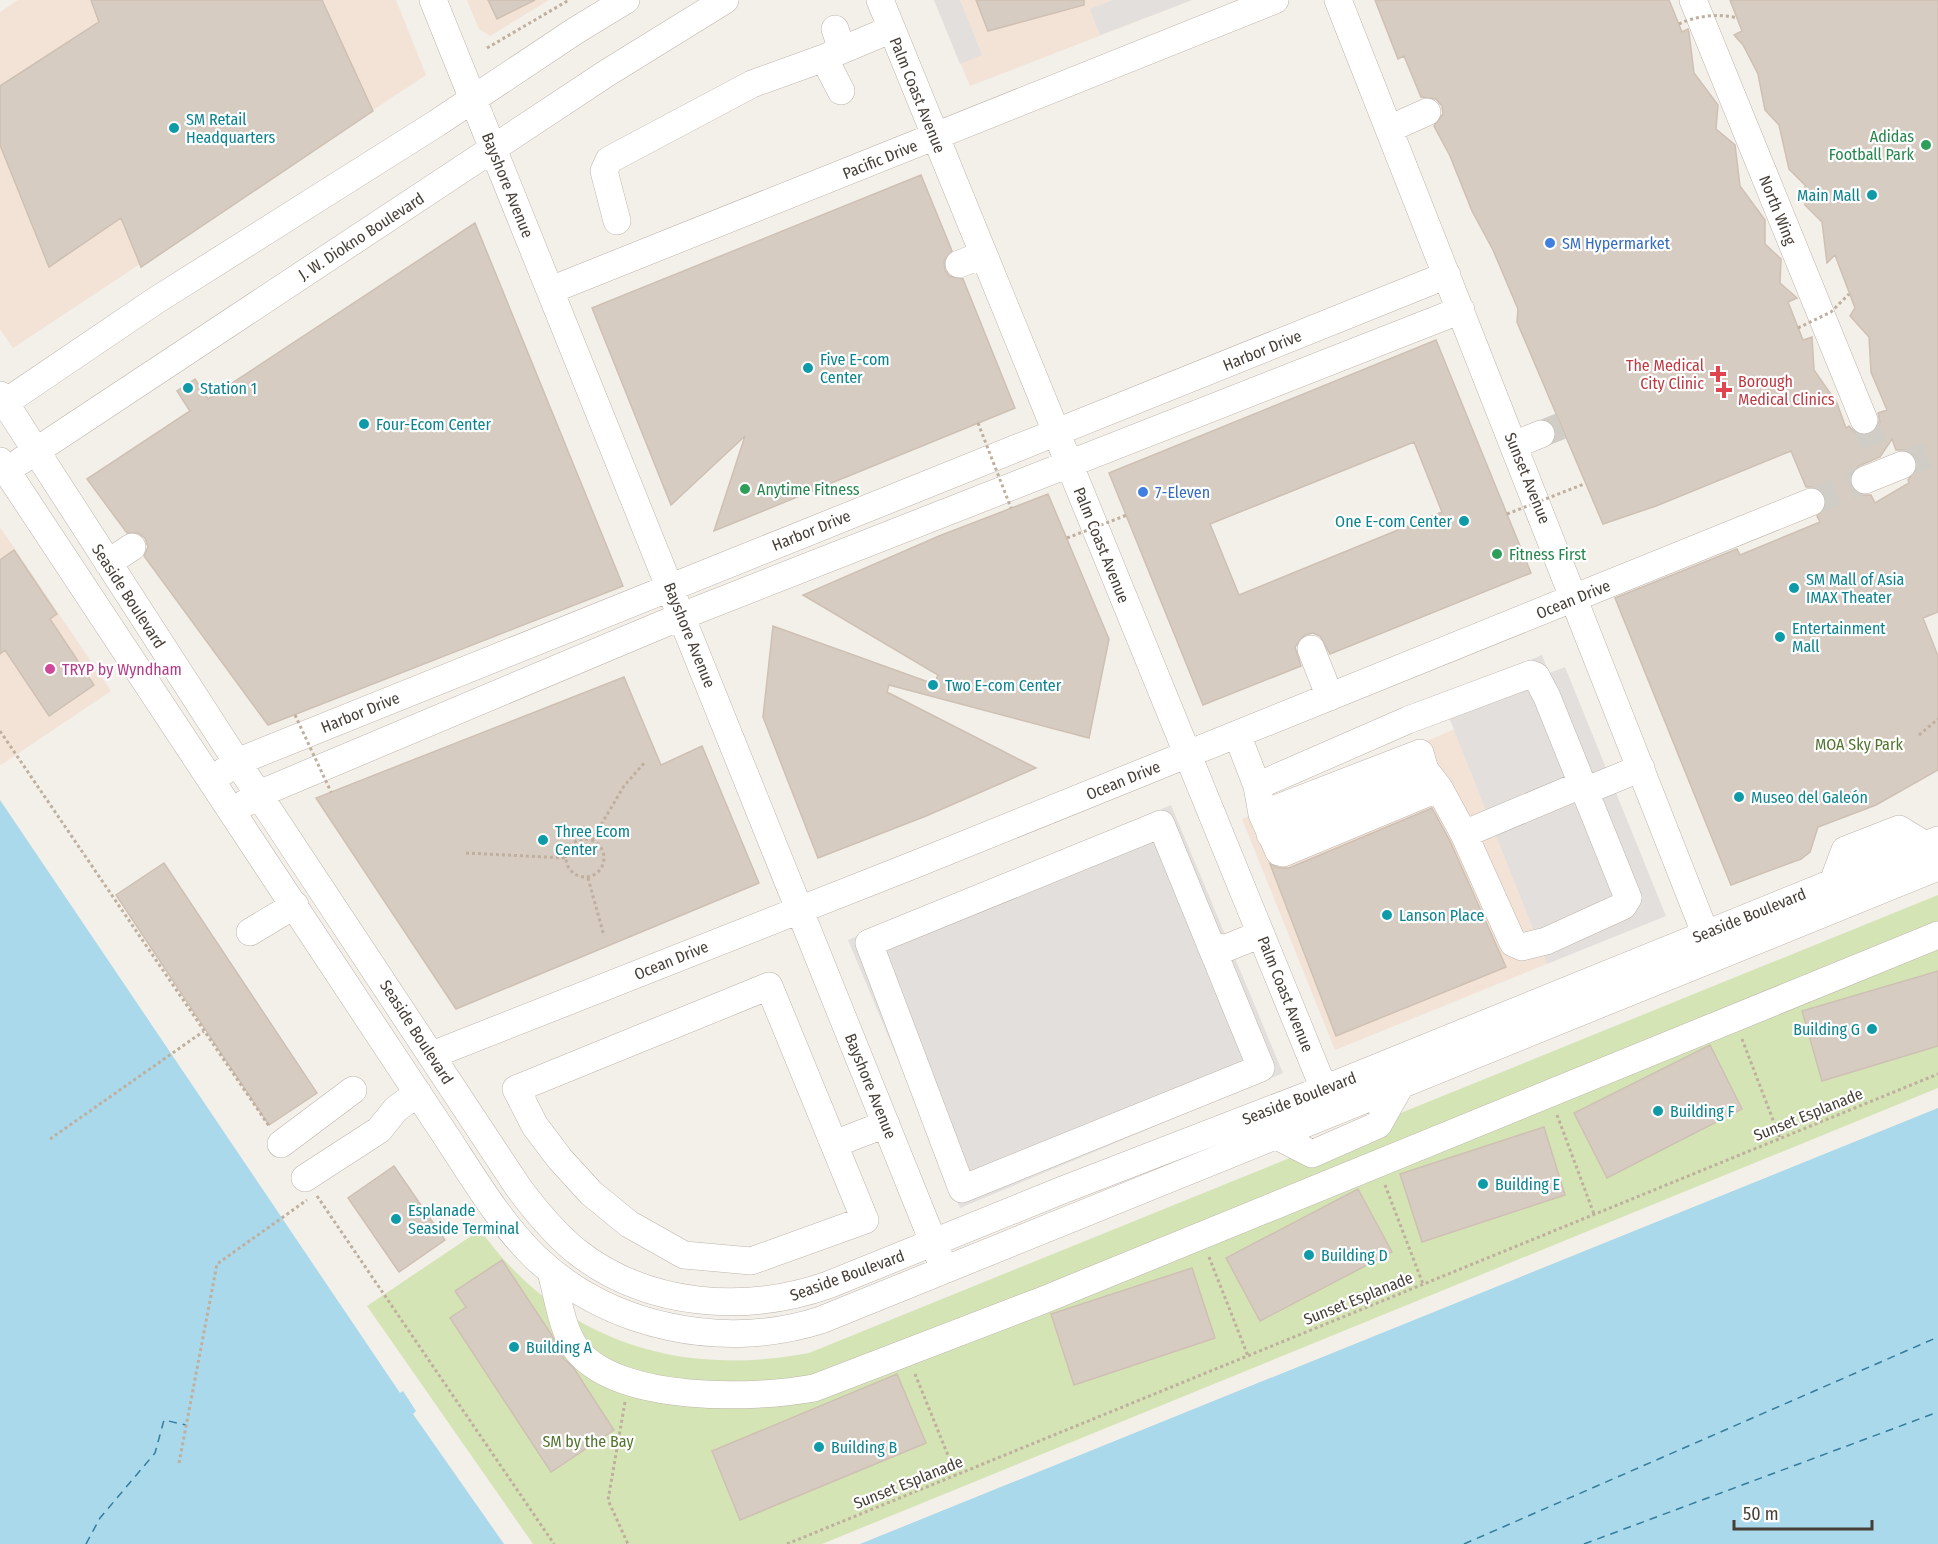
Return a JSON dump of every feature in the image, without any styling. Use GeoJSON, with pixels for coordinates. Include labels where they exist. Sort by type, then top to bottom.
{"type":"FeatureCollection","features":[{"type":"Feature","properties":{"kind":"street","name":"Bayshore Avenue"},"geometry":{"type":"LineString","coordinates":[[433,0],[945,1271]]}},
{"type":"Feature","properties":{"kind":"street"},"geometry":{"type":"LineString","coordinates":[[575,31],[587,0]]}},
{"type":"Feature","properties":{"kind":"street"},"geometry":{"type":"LineString","coordinates":[[2,402],[155,301],[626,0]]}},
{"type":"Feature","properties":{"kind":"street","name":"J. W. Diokno Boulevard"},"geometry":{"type":"LineString","coordinates":[[2,469],[36,451],[607,74],[724,0]]}},
{"type":"Feature","properties":{"kind":"street","name":"Palm Coast Avenue"},"geometry":{"type":"LineString","coordinates":[[880,0],[936,137],[971,259],[1056,432],[1324,1089]]}},
{"type":"Feature","properties":{"kind":"street","name":"Pacific Drive"},"geometry":{"type":"LineString","coordinates":[[551,290],[1275,0]]}},
{"type":"Feature","properties":{"kind":"street","name":"Sunset Avenue"},"geometry":{"type":"LineString","coordinates":[[1338,0],[1715,958]]}},
{"type":"Feature","properties":{"kind":"street","name":"North Wing"},"geometry":{"type":"LineString","coordinates":[[1693,0],[1864,420]]}},
{"type":"Feature","properties":{"kind":"street"},"geometry":{"type":"LineString","coordinates":[[617,221],[604,171],[609,160],[752,84],[834,46],[892,29]]}},
{"type":"Feature","properties":{"kind":"street"},"geometry":{"type":"LineString","coordinates":[[834,46],[841,91]]}},
{"type":"Feature","properties":{"kind":"street"},"geometry":{"type":"LineString","coordinates":[[1389,129],[1427,112]]}},
{"type":"Feature","properties":{"kind":"street","name":"Harbor Drive"},"geometry":{"type":"LineString","coordinates":[[212,780],[237,762],[1447,275]]}},
{"type":"Feature","properties":{"kind":"street","name":"Harbor Drive"},"geometry":{"type":"LineString","coordinates":[[233,811],[259,794],[681,616],[1068,462],[1461,310]]}},
{"type":"Feature","properties":{"kind":"street","name":"Seaside Boulevard"},"geometry":{"type":"LineString","coordinates":[[2,402],[512,1178],[545,1222],[577,1252],[604,1269],[639,1286],[675,1296],[725,1303],[775,1300],[828,1285],[1324,1089],[1833,882],[1934,851]]}},
{"type":"Feature","properties":{"kind":"street"},"geometry":{"type":"LineString","coordinates":[[1514,445],[1541,434]]}},
{"type":"Feature","properties":{"kind":"street","name":"Seaside Boulevard"},"geometry":{"type":"LineString","coordinates":[[2,469],[295,904],[423,1101],[513,1232],[551,1272],[589,1297],[630,1315],[674,1328],[731,1334],[771,1332],[805,1325],[945,1271],[1715,958],[1934,851]]}},
{"type":"Feature","properties":{"kind":"street","name":"Ocean Drive"},"geometry":{"type":"LineString","coordinates":[[432,1055],[1188,754],[1812,502]]}},
{"type":"Feature","properties":{"kind":"street"},"geometry":{"type":"LineString","coordinates":[[108,563],[132,547]]}},
{"type":"Feature","properties":{"kind":"street"},"geometry":{"type":"LineString","coordinates":[[1311,649],[1330,697]]}},
{"type":"Feature","properties":{"kind":"street"},"geometry":{"type":"LineString","coordinates":[[1257,786],[1408,720],[1526,674],[1536,676],[1586,792],[1628,898],[1627,903],[1530,945],[1522,947],[1513,943],[1464,834],[1428,771]]}},
{"type":"Feature","properties":{"kind":"street"},"geometry":{"type":"LineString","coordinates":[[1237,734],[1257,786],[1266,824],[1277,849],[1283,853],[1428,771]]}},
{"type":"Feature","properties":{"kind":"street"},"geometry":{"type":"LineString","coordinates":[[1266,824],[1428,771]]}},
{"type":"Feature","properties":{"kind":"street"},"geometry":{"type":"LineString","coordinates":[[1464,834],[1643,774]]}},
{"type":"Feature","properties":{"kind":"street"},"geometry":{"type":"LineString","coordinates":[[1210,944],[1261,1068],[962,1189],[869,943],[1161,824],[1210,944],[1224,949],[1262,934]]}},
{"type":"Feature","properties":{"kind":"street"},"geometry":{"type":"LineString","coordinates":[[250,932],[295,904]]}},
{"type":"Feature","properties":{"kind":"street"},"geometry":{"type":"LineString","coordinates":[[551,1272],[567,1332],[577,1349],[591,1363],[629,1380],[704,1395],[780,1394],[814,1388],[907,1354],[1200,1236],[1938,935]]}},
{"type":"Feature","properties":{"kind":"street"},"geometry":{"type":"LineString","coordinates":[[769,986],[834,1144],[866,1220],[751,1261],[684,1255],[629,1224],[591,1193],[560,1159],[535,1126],[516,1089],[769,986]]}},
{"type":"Feature","properties":{"kind":"street"},"geometry":{"type":"LineString","coordinates":[[281,1144],[353,1090]]}},
{"type":"Feature","properties":{"kind":"street"},"geometry":{"type":"LineString","coordinates":[[305,1178],[379,1130],[396,1109],[423,1101]]}},
{"type":"Feature","properties":{"kind":"street"},"geometry":{"type":"LineString","coordinates":[[834,1144],[886,1124]]}},
{"type":"Feature","properties":{"kind":"path"},"geometry":{"type":"LineString","coordinates":[[488,48],[569,0]]}},
{"type":"Feature","properties":{"kind":"path"},"geometry":{"type":"LineString","coordinates":[[1679,24],[1687,20],[1718,16],[1737,18]]}},
{"type":"Feature","properties":{"kind":"path"},"geometry":{"type":"LineString","coordinates":[[1798,328],[1831,312],[1849,294]]}},
{"type":"Feature","properties":{"kind":"path"},"geometry":{"type":"LineString","coordinates":[[978,423],[1011,508]]}},
{"type":"Feature","properties":{"kind":"path"},"geometry":{"type":"LineString","coordinates":[[1507,514],[1584,484]]}},
{"type":"Feature","properties":{"kind":"path"},"geometry":{"type":"LineString","coordinates":[[1067,538],[1127,515]]}},
{"type":"Feature","properties":{"kind":"path"},"geometry":{"type":"LineString","coordinates":[[295,716],[331,792]]}},
{"type":"Feature","properties":{"kind":"path"},"geometry":{"type":"LineString","coordinates":[[1919,735],[1938,719]]}},
{"type":"Feature","properties":{"kind":"path"},"geometry":{"type":"LineString","coordinates":[[592,840],[624,786],[645,762]]}},
{"type":"Feature","properties":{"kind":"path"},"geometry":{"type":"LineString","coordinates":[[592,840],[602,848],[605,861],[599,872],[588,878],[581,878],[570,870],[566,858],[574,842],[592,840]]}},
{"type":"Feature","properties":{"kind":"path"},"geometry":{"type":"LineString","coordinates":[[466,853],[566,858]]}},
{"type":"Feature","properties":{"kind":"path"},"geometry":{"type":"LineString","coordinates":[[588,878],[604,936]]}},
{"type":"Feature","properties":{"kind":"path"},"geometry":{"type":"LineString","coordinates":[[1734,1019],[1780,1138]]}},
{"type":"Feature","properties":{"kind":"path"},"geometry":{"type":"LineString","coordinates":[[50,1139],[204,1031]]}},
{"type":"Feature","properties":{"kind":"path","name":"Sunset Esplanade"},"geometry":{"type":"LineString","coordinates":[[787,1544],[1938,1074]]}},
{"type":"Feature","properties":{"kind":"path"},"geometry":{"type":"LineString","coordinates":[[1550,1094],[1594,1214]]}},
{"type":"Feature","properties":{"kind":"path"},"geometry":{"type":"LineString","coordinates":[[1377,1164],[1423,1284]]}},
{"type":"Feature","properties":{"kind":"path"},"geometry":{"type":"LineString","coordinates":[[179,1463],[217,1263],[299,1206]]}},
{"type":"Feature","properties":{"kind":"path"},"geometry":{"type":"LineString","coordinates":[[1200,1236],[1248,1356]]}},
{"type":"Feature","properties":{"kind":"path"},"geometry":{"type":"LineString","coordinates":[[907,1354],[956,1475]]}},
{"type":"Feature","properties":{"kind":"path"},"geometry":{"type":"LineString","coordinates":[[628,1544],[608,1500],[629,1380]]}},
{"type":"Feature","properties":{"kind":"shaded area","name":"SM Retail Headquarters"},"geometry":{"type":"Polygon","coordinates":[[[18,0],[396,0],[426,75],[13,348],[0,329],[0,12],[18,0]]]}},
{"type":"Feature","properties":{"kind":"shaded area"},"geometry":{"type":"Polygon","coordinates":[[[467,0],[549,0],[490,36],[479,29],[467,0]]]}},
{"type":"Feature","properties":{"kind":"shaded area"},"geometry":{"type":"Polygon","coordinates":[[[934,0],[1192,0],[970,86],[934,0]]]}},
{"type":"Feature","properties":{"kind":"shaded area"},"geometry":{"type":"Polygon","coordinates":[[[934,0],[960,0],[982,55],[960,64],[934,0]]]}},
{"type":"Feature","properties":{"kind":"shaded area"},"geometry":{"type":"Polygon","coordinates":[[[1113,0],[1192,0],[1100,35],[1090,9],[1113,0]]]}},
{"type":"Feature","properties":{"kind":"shaded area"},"geometry":{"type":"Polygon","coordinates":[[[0,527],[111,691],[1,765],[0,764],[0,527]]]}},
{"type":"Feature","properties":{"kind":"shaded area"},"geometry":{"type":"Polygon","coordinates":[[[1542,655],[1549,673],[1565,667],[1666,916],[1547,964],[1441,697],[1542,655]]]}},
{"type":"Feature","properties":{"kind":"shaded area"},"geometry":{"type":"Polygon","coordinates":[[[1455,729],[1547,964],[1335,1050],[1242,819],[1455,729]]]}},
{"type":"Feature","properties":{"kind":"shaded area"},"geometry":{"type":"Polygon","coordinates":[[[1171,805],[1283,1073],[960,1208],[848,940],[1171,805]]]}},
{"type":"Feature","properties":{"kind":"green space","name":"SM by the Bay"},"geometry":{"type":"Polygon","coordinates":[[[1938,895],[1938,1088],[822,1544],[533,1544],[367,1306],[480,1230],[512,1268],[547,1300],[585,1324],[625,1342],[668,1354],[713,1360],[760,1359],[809,1353],[1938,895]]]}},
{"type":"Feature","properties":{"kind":"water"},"geometry":{"type":"Polygon","coordinates":[[[0,800],[400,1393],[403,1391],[416,1411],[413,1414],[504,1544],[0,1544],[0,800]]]}},
{"type":"Feature","properties":{"kind":"water"},"geometry":{"type":"Polygon","coordinates":[[[1938,1108],[1938,1544],[860,1544],[1938,1108]]]}},
{"type":"Feature","properties":{"kind":"building","name":"SM Retail Headquarters"},"geometry":{"type":"Polygon","coordinates":[[[91,0],[322,0],[373,111],[141,267],[121,218],[49,267],[0,145],[0,86],[99,22],[91,0]]]}},
{"type":"Feature","properties":{"kind":"building"},"geometry":{"type":"Polygon","coordinates":[[[488,0],[535,0],[497,19],[488,0]]]}},
{"type":"Feature","properties":{"kind":"building"},"geometry":{"type":"Polygon","coordinates":[[[976,0],[1084,0],[1084,5],[988,31],[976,0]]]}},
{"type":"Feature","properties":{"kind":"building"},"geometry":{"type":"Polygon","coordinates":[[[1375,0],[1669,0],[1682,32],[1688,29],[1694,73],[1718,105],[1716,129],[1735,145],[1740,186],[1765,220],[1765,244],[1781,259],[1780,283],[1797,298],[1788,302],[1803,340],[1812,337],[1814,370],[1837,403],[1846,428],[1849,426],[1855,433],[1862,436],[1876,430],[1880,422],[1878,413],[1887,410],[1871,372],[1869,337],[1850,316],[1855,308],[1835,255],[1827,263],[1822,222],[1805,205],[1805,185],[1789,169],[1779,125],[1765,110],[1758,74],[1743,45],[1734,35],[1742,31],[1730,0],[1938,0],[1938,612],[1923,618],[1938,656],[1938,770],[1876,805],[1818,827],[1810,852],[1801,859],[1731,885],[1615,598],[1737,549],[1740,555],[1820,522],[1817,516],[1826,505],[1825,496],[1814,487],[1806,487],[1791,451],[1656,506],[1603,524],[1517,322],[1518,309],[1493,250],[1472,211],[1450,156],[1434,126],[1443,114],[1442,106],[1436,99],[1421,97],[1404,56],[1398,59],[1375,0]],[[1892,439],[1880,457],[1859,466],[1850,477],[1850,485],[1855,492],[1871,495],[1875,503],[1909,483],[1908,480],[1917,468],[1917,460],[1912,453],[1896,450],[1892,439]]]}},
{"type":"Feature","properties":{"kind":"building","name":"Five E-com Center"},"geometry":{"type":"Polygon","coordinates":[[[921,175],[952,251],[944,261],[945,270],[949,276],[963,279],[1015,408],[714,531],[745,436],[671,505],[592,308],[921,175]]]}},
{"type":"Feature","properties":{"kind":"building","name":"Four-Ecom Center"},"geometry":{"type":"Polygon","coordinates":[[[475,223],[623,586],[268,725],[144,556],[148,547],[145,538],[138,533],[127,533],[87,479],[190,411],[177,391],[195,379],[208,399],[475,223]]]}},
{"type":"Feature","properties":{"kind":"building","name":"One E-com Center"},"geometry":{"type":"Polygon","coordinates":[[[1436,340],[1531,573],[1330,654],[1320,636],[1313,633],[1305,635],[1295,647],[1301,666],[1203,705],[1109,473],[1436,340]],[[1414,442],[1210,524],[1239,595],[1442,512],[1414,442]]]}},
{"type":"Feature","properties":{"kind":"building","name":"Two E-com Center"},"geometry":{"type":"Polygon","coordinates":[[[1048,494],[1109,639],[1089,738],[889,685],[887,692],[1036,768],[926,816],[818,858],[763,717],[773,626],[934,684],[938,675],[803,595],[939,536],[1048,494]]]}},
{"type":"Feature","properties":{"kind":"building"},"geometry":{"type":"Polygon","coordinates":[[[14,550],[57,614],[50,619],[94,685],[49,716],[5,650],[0,654],[0,560],[14,550]]]}},
{"type":"Feature","properties":{"kind":"building","name":"Three Ecom Center"},"geometry":{"type":"Polygon","coordinates":[[[624,677],[661,765],[702,746],[759,883],[456,1009],[316,798],[624,677]]]}},
{"type":"Feature","properties":{"kind":"building","name":"Lanson Place"},"geometry":{"type":"Polygon","coordinates":[[[1432,808],[1450,841],[1506,967],[1336,1036],[1270,864],[1279,868],[1289,868],[1432,808]]]}},
{"type":"Feature","properties":{"kind":"building"},"geometry":{"type":"Polygon","coordinates":[[[164,863],[317,1093],[269,1125],[116,895],[164,863]]]}},
{"type":"Feature","properties":{"kind":"building","name":"Building G"},"geometry":{"type":"Polygon","coordinates":[[[1938,971],[1938,1046],[1822,1081],[1802,1011],[1938,971]]]}},
{"type":"Feature","properties":{"kind":"building","name":"Building F"},"geometry":{"type":"Polygon","coordinates":[[[1710,1045],[1742,1109],[1607,1178],[1574,1113],[1710,1045]]]}},
{"type":"Feature","properties":{"kind":"building","name":"Building E"},"geometry":{"type":"Polygon","coordinates":[[[1544,1127],[1565,1195],[1422,1242],[1400,1174],[1544,1127]]]}},
{"type":"Feature","properties":{"kind":"building","name":"Esplanade Seaside Terminal"},"geometry":{"type":"Polygon","coordinates":[[[394,1166],[445,1240],[399,1272],[348,1198],[394,1166]]]}},
{"type":"Feature","properties":{"kind":"building","name":"Building D"},"geometry":{"type":"Polygon","coordinates":[[[1358,1189],[1392,1252],[1260,1321],[1226,1258],[1358,1189]]]}},
{"type":"Feature","properties":{"kind":"building","name":"Building A"},"geometry":{"type":"Polygon","coordinates":[[[502,1260],[551,1334],[564,1359],[573,1367],[614,1430],[551,1472],[450,1318],[466,1307],[455,1291],[502,1260]]]}},
{"type":"Feature","properties":{"kind":"building"},"geometry":{"type":"Polygon","coordinates":[[[1192,1268],[1215,1338],[1074,1385],[1051,1314],[1192,1268]]]}},
{"type":"Feature","properties":{"kind":"building","name":"Building B"},"geometry":{"type":"Polygon","coordinates":[[[897,1374],[926,1443],[740,1520],[712,1451],[897,1374]]]}},
{"type":"Feature","properties":{"kind":"ferry route"},"geometry":{"type":"LineString","coordinates":[[1464,1544],[1938,1337]]}},
{"type":"Feature","properties":{"kind":"ferry route"},"geometry":{"type":"LineString","coordinates":[[1584,1544],[1938,1412]]}},
{"type":"Feature","properties":{"kind":"ferry route"},"geometry":{"type":"LineString","coordinates":[[86,1544],[100,1518],[155,1453],[164,1420],[186,1425]]}},
{"type":"Feature","properties":{"kind":"tunnel"},"geometry":{"type":"LineString","coordinates":[[1864,420],[1879,458]]}},
{"type":"Feature","properties":{"kind":"tunnel"},"geometry":{"type":"LineString","coordinates":[[1541,434],[1561,426]]}},
{"type":"Feature","properties":{"kind":"tunnel"},"geometry":{"type":"LineString","coordinates":[[1902,465],[1938,450]]}},
{"type":"Feature","properties":{"kind":"tunnel"},"geometry":{"type":"LineString","coordinates":[[1811,502],[1865,480]]}},
{"type":"Feature","properties":{"kind":"place","name":"SM Retail Headquarters"},"geometry":{"type":"Point","coordinates":[174,128]}},
{"type":"Feature","properties":{"kind":"place","name":"Adidas Football Park"},"geometry":{"type":"Point","coordinates":[1926,145]}},
{"type":"Feature","properties":{"kind":"place","name":"Main Mall"},"geometry":{"type":"Point","coordinates":[1872,195]}},
{"type":"Feature","properties":{"kind":"place","name":"SM Hypermarket"},"geometry":{"type":"Point","coordinates":[1550,243]}},
{"type":"Feature","properties":{"kind":"place","name":"Five E-com Center"},"geometry":{"type":"Point","coordinates":[808,368]}},
{"type":"Feature","properties":{"kind":"place","name":"The Medical City Clinic"},"geometry":{"type":"Point","coordinates":[1718,374]}},
{"type":"Feature","properties":{"kind":"place","name":"Station 1"},"geometry":{"type":"Point","coordinates":[188,388]}},
{"type":"Feature","properties":{"kind":"place","name":"Borough Medical Clinics"},"geometry":{"type":"Point","coordinates":[1724,390]}},
{"type":"Feature","properties":{"kind":"place","name":"Four-Ecom Center"},"geometry":{"type":"Point","coordinates":[364,424]}},
{"type":"Feature","properties":{"kind":"place","name":"Anytime Fitness"},"geometry":{"type":"Point","coordinates":[745,489]}},
{"type":"Feature","properties":{"kind":"place","name":"7-Eleven"},"geometry":{"type":"Point","coordinates":[1143,492]}},
{"type":"Feature","properties":{"kind":"place","name":"One E-com Center"},"geometry":{"type":"Point","coordinates":[1464,521]}},
{"type":"Feature","properties":{"kind":"place","name":"Fitness First"},"geometry":{"type":"Point","coordinates":[1497,554]}},
{"type":"Feature","properties":{"kind":"place","name":"SM Mall of Asia IMAX Theater"},"geometry":{"type":"Point","coordinates":[1794,588]}},
{"type":"Feature","properties":{"kind":"place","name":"Entertainment Mall"},"geometry":{"type":"Point","coordinates":[1780,637]}},
{"type":"Feature","properties":{"kind":"place","name":"TRYP by Wyndham"},"geometry":{"type":"Point","coordinates":[50,669]}},
{"type":"Feature","properties":{"kind":"place","name":"Two E-com Center"},"geometry":{"type":"Point","coordinates":[933,685]}},
{"type":"Feature","properties":{"kind":"place","name":"Museo del Galeón"},"geometry":{"type":"Point","coordinates":[1739,797]}},
{"type":"Feature","properties":{"kind":"place","name":"Three Ecom Center"},"geometry":{"type":"Point","coordinates":[543,840]}},
{"type":"Feature","properties":{"kind":"place","name":"Lanson Place"},"geometry":{"type":"Point","coordinates":[1387,915]}},
{"type":"Feature","properties":{"kind":"place","name":"Building G"},"geometry":{"type":"Point","coordinates":[1872,1029]}},
{"type":"Feature","properties":{"kind":"place","name":"Building F"},"geometry":{"type":"Point","coordinates":[1658,1111]}},
{"type":"Feature","properties":{"kind":"place","name":"Building E"},"geometry":{"type":"Point","coordinates":[1483,1184]}},
{"type":"Feature","properties":{"kind":"place","name":"Esplanade Seaside Terminal"},"geometry":{"type":"Point","coordinates":[396,1219]}},
{"type":"Feature","properties":{"kind":"place","name":"Building D"},"geometry":{"type":"Point","coordinates":[1309,1255]}},
{"type":"Feature","properties":{"kind":"place","name":"Building A"},"geometry":{"type":"Point","coordinates":[514,1347]}},
{"type":"Feature","properties":{"kind":"place","name":"Building B"},"geometry":{"type":"Point","coordinates":[819,1447]}},
{"type":"Feature","properties":{"kind":"park label","name":"MOA Sky Park"},"geometry":{"type":"Point","coordinates":[1859,744]}}]}
